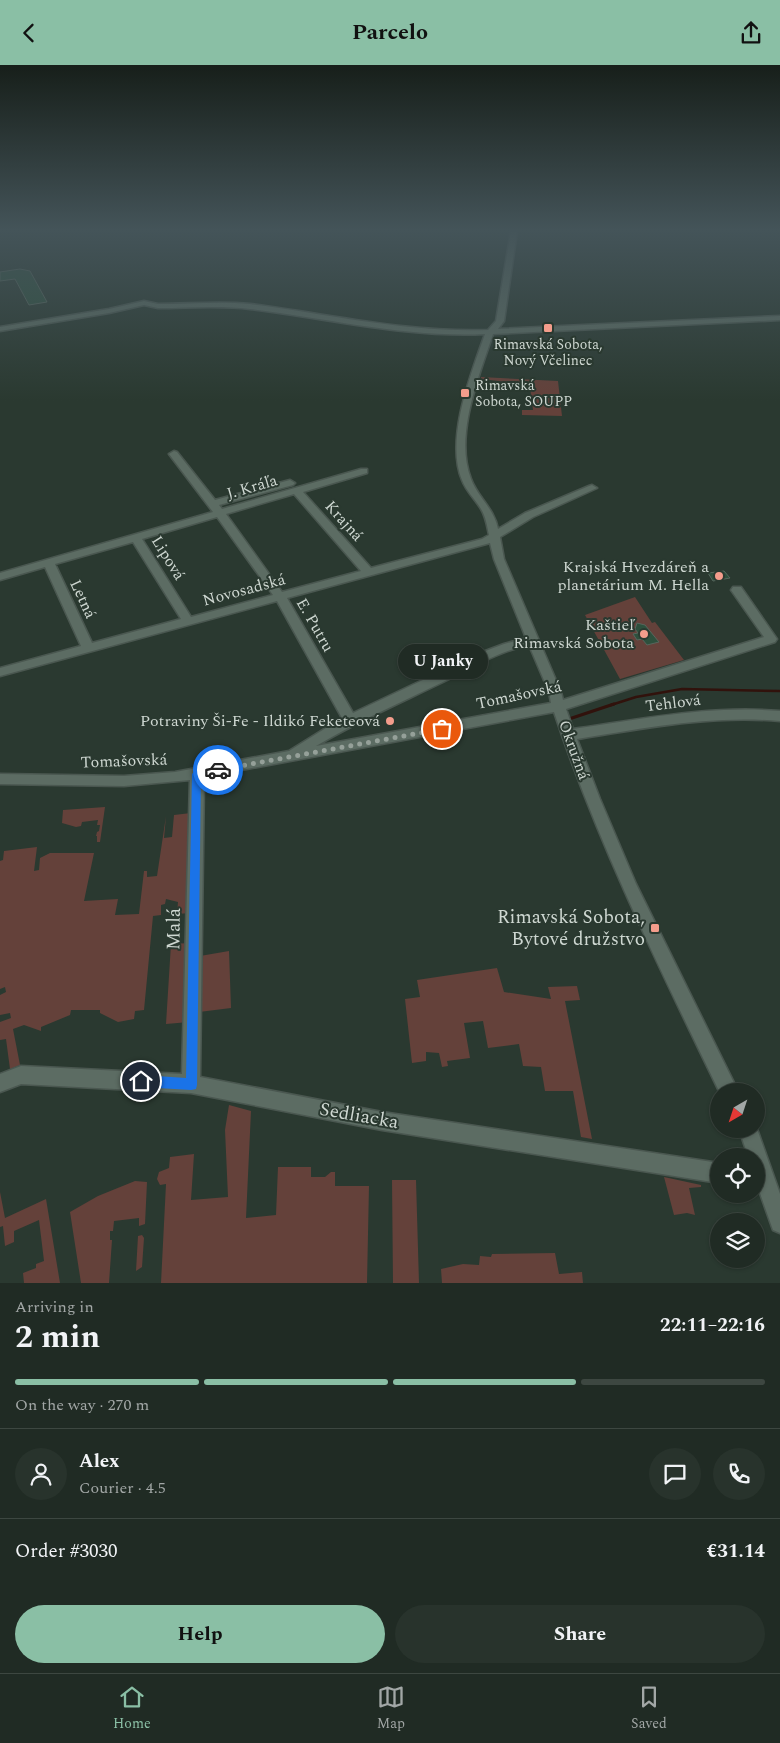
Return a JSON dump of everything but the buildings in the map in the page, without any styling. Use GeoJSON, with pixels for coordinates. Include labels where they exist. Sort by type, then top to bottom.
{"type":"FeatureCollection","features":[{"type":"Feature","properties":{"kind":"street","name":"Okružná"},"geometry":{"type":"LineString","coordinates":[[505,288],[500,321],[487,337],[462,422],[460,438],[463,470],[467,482],[486,509],[495,535],[499,559],[555,692],[557,707],[570,735],[600,821],[619,867],[725,1083]]}},
{"type":"Feature","properties":{"kind":"street"},"geometry":{"type":"LineString","coordinates":[[0,329],[108,311],[132,309],[141,312],[150,307],[174,306],[246,306],[407,329],[464,333],[487,337],[504,332],[780,317]]}},
{"type":"Feature","properties":{"kind":"street","name":"E. Putru"},"geometry":{"type":"LineString","coordinates":[[174,454],[216,508],[280,597],[350,720]]}},
{"type":"Feature","properties":{"kind":"street","name":"J. Kráľa"},"geometry":{"type":"LineString","coordinates":[[0,577],[135,537],[216,508],[325,475],[364,471],[296,490],[216,508]]}},
{"type":"Feature","properties":{"kind":"street","name":"Novosadská"},"geometry":{"type":"LineString","coordinates":[[0,672],[486,541],[546,506],[592,488]]}},
{"type":"Feature","properties":{"kind":"street","name":"Krajná"},"geometry":{"type":"LineString","coordinates":[[296,490],[369,573]]}},
{"type":"Feature","properties":{"kind":"street","name":"Lipová"},"geometry":{"type":"LineString","coordinates":[[135,537],[188,621]]}},
{"type":"Feature","properties":{"kind":"street","name":"Letná"},"geometry":{"type":"LineString","coordinates":[[49,563],[88,648]]}},
{"type":"Feature","properties":{"kind":"street","name":"Tomašovská"},"geometry":{"type":"LineString","coordinates":[[0,779],[150,780],[196,774],[557,707],[771,639],[737,590]]}},
{"type":"Feature","properties":{"kind":"street"},"geometry":{"type":"LineString","coordinates":[[289,757],[312,741],[350,720],[473,662],[519,644],[532,641]]}},
{"type":"Feature","properties":{"kind":"street","name":"Tehlová"},"geometry":{"type":"LineString","coordinates":[[570,735],[696,716],[759,713],[780,716]]}},
{"type":"Feature","properties":{"kind":"street","name":"Malá"},"geometry":{"type":"LineString","coordinates":[[191,1085],[196,774]]}},
{"type":"Feature","properties":{"kind":"street","name":"Sedliacka"},"geometry":{"type":"LineString","coordinates":[[0,1083],[21,1075],[191,1085],[382,1121],[710,1172]]}},
{"type":"Feature","properties":{"kind":"street"},"geometry":{"type":"LineString","coordinates":[[765,1189],[780,1223]]}},
{"type":"Feature","properties":{"kind":"shaded area"},"geometry":{"type":"Polygon","coordinates":[[[481,377],[558,381],[562,416],[522,415],[522,410],[533,410],[530,387],[518,383],[481,379],[481,377]]]}},
{"type":"Feature","properties":{"kind":"shaded area"},"geometry":{"type":"Polygon","coordinates":[[[635,597],[652,623],[655,622],[684,660],[620,679],[585,615],[635,597]]]}},
{"type":"Feature","properties":{"kind":"shaded area"},"geometry":{"type":"Polygon","coordinates":[[[105,807],[100,842],[97,842],[96,836],[100,825],[97,825],[98,820],[82,822],[81,826],[76,827],[62,823],[63,810],[105,807]]]}},
{"type":"Feature","properties":{"kind":"shaded area"},"geometry":{"type":"Polygon","coordinates":[[[191,813],[191,913],[177,914],[178,902],[166,899],[165,904],[161,905],[161,915],[153,916],[144,1010],[135,1011],[134,1019],[118,1022],[100,1013],[100,1010],[71,1010],[70,1015],[41,1027],[41,1031],[24,1025],[13,1029],[20,1065],[10,1069],[6,1039],[0,1040],[0,1022],[11,1018],[10,1013],[0,1015],[0,995],[6,992],[5,987],[0,989],[0,861],[3,860],[4,851],[37,847],[34,871],[39,870],[40,858],[50,853],[94,853],[84,901],[118,899],[115,915],[139,914],[144,871],[147,871],[147,877],[157,876],[166,816],[164,838],[172,837],[174,815],[191,813]]]}},
{"type":"Feature","properties":{"kind":"shaded area"},"geometry":{"type":"Polygon","coordinates":[[[190,943],[189,1022],[166,1024],[171,944],[190,943]]]}},
{"type":"Feature","properties":{"kind":"shaded area"},"geometry":{"type":"Polygon","coordinates":[[[229,951],[231,1008],[199,1012],[200,956],[229,951]]]}},
{"type":"Feature","properties":{"kind":"shaded area"},"geometry":{"type":"Polygon","coordinates":[[[497,968],[504,992],[551,999],[548,987],[577,986],[580,1000],[565,1001],[592,1139],[581,1137],[573,1091],[545,1091],[541,1067],[523,1066],[519,1044],[488,1048],[483,1021],[464,1023],[470,1058],[447,1061],[448,1066],[442,1067],[439,1053],[426,1052],[426,1061],[412,1063],[405,999],[420,997],[417,980],[497,968]]]}},
{"type":"Feature","properties":{"kind":"shaded area"},"geometry":{"type":"Polygon","coordinates":[[[229,1105],[251,1111],[246,1218],[276,1215],[278,1167],[311,1167],[311,1177],[325,1177],[331,1172],[335,1172],[335,1186],[369,1186],[367,1283],[161,1283],[166,1184],[160,1185],[157,1179],[159,1172],[169,1168],[170,1157],[194,1154],[191,1200],[228,1197],[225,1130],[229,1105]]]}},
{"type":"Feature","properties":{"kind":"shaded area"},"geometry":{"type":"Polygon","coordinates":[[[664,1177],[701,1185],[701,1187],[689,1188],[695,1215],[687,1213],[674,1215],[664,1177]]]}},
{"type":"Feature","properties":{"kind":"shaded area"},"geometry":{"type":"Polygon","coordinates":[[[392,1180],[416,1180],[419,1283],[393,1283],[392,1180]]]}},
{"type":"Feature","properties":{"kind":"shaded area"},"geometry":{"type":"Polygon","coordinates":[[[135,1181],[147,1182],[145,1224],[139,1226],[139,1218],[114,1221],[113,1231],[110,1231],[110,1240],[112,1240],[109,1283],[81,1283],[70,1212],[98,1196],[135,1181]]]}},
{"type":"Feature","properties":{"kind":"shaded area"},"geometry":{"type":"Polygon","coordinates":[[[0,1192],[5,1218],[46,1199],[60,1283],[24,1283],[23,1273],[36,1268],[36,1264],[44,1261],[39,1220],[14,1231],[14,1242],[5,1246],[3,1226],[0,1227],[0,1192]]]}},
{"type":"Feature","properties":{"kind":"shaded area"},"geometry":{"type":"Polygon","coordinates":[[[142,1235],[144,1238],[142,1267],[136,1271],[138,1236],[142,1235]]]}},
{"type":"Feature","properties":{"kind":"shaded area"},"geometry":{"type":"Polygon","coordinates":[[[555,1253],[559,1274],[582,1272],[583,1283],[442,1283],[441,1269],[463,1264],[479,1265],[480,1256],[491,1257],[492,1254],[555,1253]]]}},
{"type":"Feature","properties":{"kind":"waterway"},"geometry":{"type":"LineString","coordinates":[[611,705],[636,697],[682,689],[780,691]]}},
{"type":"Feature","properties":{"kind":"waterway"},"geometry":{"type":"LineString","coordinates":[[569,719],[611,705]]}},
{"type":"Feature","properties":{"kind":"way so far"},"geometry":{"type":"LineString","coordinates":[[218,770],[442,729]]}},
{"type":"Feature","properties":{"kind":"place","name":"Rimavská Sobota, Nový Včelinec"},"geometry":{"type":"Point","coordinates":[548,328]}},
{"type":"Feature","properties":{"kind":"place","name":"Rimavská Sobota, SOUPP"},"geometry":{"type":"Point","coordinates":[465,393]}},
{"type":"Feature","properties":{"kind":"place","name":"Krajská Hvezdáreň a planetárium M. Hella"},"geometry":{"type":"Point","coordinates":[719,576]}},
{"type":"Feature","properties":{"kind":"place","name":"Kaštieľ Rimavská Sobota"},"geometry":{"type":"Point","coordinates":[644,634]}},
{"type":"Feature","properties":{"kind":"place","name":"Potraviny Ši-Fe - Ildikó Feketeová"},"geometry":{"type":"Point","coordinates":[390,721]}},
{"type":"Feature","properties":{"kind":"place","name":"U Janky"},"geometry":{"type":"Point","coordinates":[442,729]}},
{"type":"Feature","properties":{"kind":"place","name":"Rimavská Sobota, Bytové družstvo"},"geometry":{"type":"Point","coordinates":[655,928]}},
{"type":"Feature","properties":{"kind":"route"},"geometry":{"type":"LineString","coordinates":[[141,1081],[191,1085],[196,774],[218,770]]}}]}
